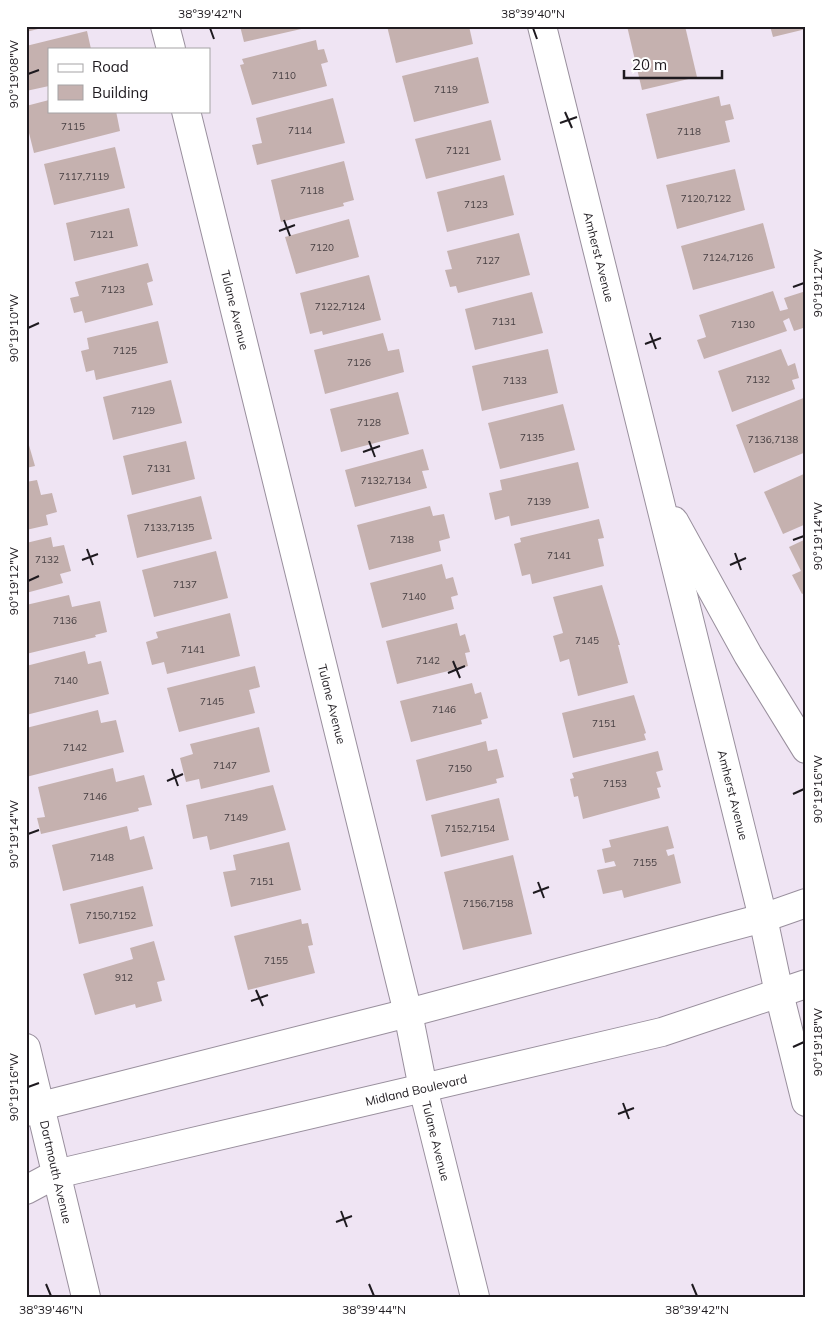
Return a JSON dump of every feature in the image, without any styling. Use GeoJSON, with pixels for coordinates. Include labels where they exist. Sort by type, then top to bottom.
{"type":"FeatureCollection","features":[{"type":"Feature","properties":{"kind":"street"},"geometry":{"type":"LineString","coordinates":[[165,26],[171,48]]}},
{"type":"Feature","properties":{"kind":"street","name":"Amherst Avenue"},"geometry":{"type":"LineString","coordinates":[[542,26],[763,918],[806,1102]]}},
{"type":"Feature","properties":{"kind":"street","name":"Tulane Avenue"},"geometry":{"type":"LineString","coordinates":[[186,112],[408,1013],[423,1088],[475,1297]]}},
{"type":"Feature","properties":{"kind":"street","name":"Amherst Avenue"},"geometry":{"type":"LineString","coordinates":[[656,489],[748,655],[806,749]]}},
{"type":"Feature","properties":{"kind":"street"},"geometry":{"type":"LineString","coordinates":[[34,1109],[408,1013],[763,918],[806,904]]}},
{"type":"Feature","properties":{"kind":"street","name":"Midland Boulevard"},"geometry":{"type":"LineString","coordinates":[[26,1190],[56,1174],[662,1032],[806,984]]}},
{"type":"Feature","properties":{"kind":"street","name":"Dartmouth Avenue"},"geometry":{"type":"LineString","coordinates":[[26,1048],[34,1109],[56,1174],[86,1297]]}},
{"type":"Feature","properties":{"kind":"building"},"geometry":{"type":"Polygon","coordinates":[[[26,26],[46,26],[46,27],[26,32],[26,26]]]}},
{"type":"Feature","properties":{"kind":"building"},"geometry":{"type":"Polygon","coordinates":[[[240,26],[309,26],[310,27],[244,42],[240,26]]]}},
{"type":"Feature","properties":{"kind":"building"},"geometry":{"type":"Polygon","coordinates":[[[387,26],[469,26],[473,44],[396,63],[387,26]]]}},
{"type":"Feature","properties":{"kind":"building"},"geometry":{"type":"Polygon","coordinates":[[[627,26],[685,26],[697,77],[642,90],[627,26]]]}},
{"type":"Feature","properties":{"kind":"building"},"geometry":{"type":"Polygon","coordinates":[[[770,26],[806,26],[806,29],[773,37],[770,26]]]}},
{"type":"Feature","properties":{"kind":"building"},"geometry":{"type":"Polygon","coordinates":[[[87,31],[91,48],[48,48],[48,86],[26,91],[26,46],[87,31]]]}},
{"type":"Feature","properties":{"kind":"building"},"geometry":{"type":"Polygon","coordinates":[[[316,40],[318,50],[324,49],[328,62],[321,64],[327,86],[252,105],[240,65],[244,64],[242,59],[316,40]]]}},
{"type":"Feature","properties":{"kind":"building"},"geometry":{"type":"Polygon","coordinates":[[[478,57],[489,103],[414,122],[402,76],[478,57]]]}},
{"type":"Feature","properties":{"kind":"building"},"geometry":{"type":"Polygon","coordinates":[[[719,96],[721,106],[730,104],[734,119],[725,121],[730,142],[657,159],[646,114],[719,96]]]}},
{"type":"Feature","properties":{"kind":"building"},"geometry":{"type":"Polygon","coordinates":[[[333,98],[345,143],[257,165],[252,145],[262,143],[256,118],[333,98]]]}},
{"type":"Feature","properties":{"kind":"building"},"geometry":{"type":"Polygon","coordinates":[[[48,100],[48,112],[116,112],[120,131],[34,153],[26,121],[26,106],[48,100]]]}},
{"type":"Feature","properties":{"kind":"building"},"geometry":{"type":"Polygon","coordinates":[[[491,120],[501,160],[426,179],[415,139],[491,120]]]}},
{"type":"Feature","properties":{"kind":"building"},"geometry":{"type":"Polygon","coordinates":[[[115,147],[125,188],[54,205],[44,164],[115,147]]]}},
{"type":"Feature","properties":{"kind":"building"},"geometry":{"type":"Polygon","coordinates":[[[344,161],[354,200],[343,203],[344,206],[281,222],[271,180],[344,161]]]}},
{"type":"Feature","properties":{"kind":"building"},"geometry":{"type":"Polygon","coordinates":[[[735,169],[745,210],[677,229],[666,185],[735,169]]]}},
{"type":"Feature","properties":{"kind":"building"},"geometry":{"type":"Polygon","coordinates":[[[504,175],[514,215],[447,232],[437,192],[504,175]]]}},
{"type":"Feature","properties":{"kind":"building"},"geometry":{"type":"Polygon","coordinates":[[[129,208],[138,246],[74,261],[66,223],[129,208]]]}},
{"type":"Feature","properties":{"kind":"building"},"geometry":{"type":"Polygon","coordinates":[[[349,219],[359,257],[296,274],[285,237],[349,219]]]}},
{"type":"Feature","properties":{"kind":"building"},"geometry":{"type":"Polygon","coordinates":[[[763,223],[775,268],[693,290],[681,246],[763,223]]]}},
{"type":"Feature","properties":{"kind":"building"},"geometry":{"type":"Polygon","coordinates":[[[519,233],[530,275],[458,293],[456,286],[450,287],[445,270],[452,269],[447,251],[519,233]]]}},
{"type":"Feature","properties":{"kind":"building"},"geometry":{"type":"Polygon","coordinates":[[[148,263],[153,281],[147,283],[153,305],[85,323],[82,311],[74,313],[70,298],[79,296],[75,282],[148,263]]]}},
{"type":"Feature","properties":{"kind":"building"},"geometry":{"type":"Polygon","coordinates":[[[369,275],[381,320],[323,335],[322,331],[310,334],[300,293],[369,275]]]}},
{"type":"Feature","properties":{"kind":"building"},"geometry":{"type":"Polygon","coordinates":[[[773,291],[780,311],[788,309],[784,298],[806,291],[806,327],[794,331],[789,318],[783,321],[787,331],[704,359],[697,340],[706,337],[699,315],[773,291]]]}},
{"type":"Feature","properties":{"kind":"building"},"geometry":{"type":"Polygon","coordinates":[[[532,292],[543,333],[475,350],[465,309],[532,292]]]}},
{"type":"Feature","properties":{"kind":"building"},"geometry":{"type":"Polygon","coordinates":[[[158,321],[168,363],[96,380],[94,370],[86,372],[81,351],[89,349],[87,338],[158,321]]]}},
{"type":"Feature","properties":{"kind":"building"},"geometry":{"type":"Polygon","coordinates":[[[383,333],[388,351],[399,349],[404,372],[325,394],[314,350],[383,333]]]}},
{"type":"Feature","properties":{"kind":"building"},"geometry":{"type":"Polygon","coordinates":[[[548,349],[558,393],[482,411],[472,366],[548,349]]]}},
{"type":"Feature","properties":{"kind":"building"},"geometry":{"type":"Polygon","coordinates":[[[781,349],[788,366],[795,363],[799,378],[792,380],[795,389],[732,412],[718,371],[781,349]]]}},
{"type":"Feature","properties":{"kind":"building"},"geometry":{"type":"Polygon","coordinates":[[[171,380],[182,423],[113,440],[103,397],[171,380]]]}},
{"type":"Feature","properties":{"kind":"building"},"geometry":{"type":"Polygon","coordinates":[[[398,392],[409,434],[341,452],[330,409],[398,392]]]}},
{"type":"Feature","properties":{"kind":"building"},"geometry":{"type":"Polygon","coordinates":[[[806,397],[806,452],[754,473],[736,425],[806,397]]]}},
{"type":"Feature","properties":{"kind":"building"},"geometry":{"type":"Polygon","coordinates":[[[563,404],[575,450],[500,469],[488,423],[563,404]]]}},
{"type":"Feature","properties":{"kind":"building"},"geometry":{"type":"Polygon","coordinates":[[[26,435],[35,466],[26,468],[26,435]]]}},
{"type":"Feature","properties":{"kind":"building"},"geometry":{"type":"Polygon","coordinates":[[[186,441],[195,479],[132,495],[123,456],[186,441]]]}},
{"type":"Feature","properties":{"kind":"building"},"geometry":{"type":"Polygon","coordinates":[[[423,449],[429,470],[422,471],[427,488],[355,507],[345,470],[423,449]]]}},
{"type":"Feature","properties":{"kind":"building"},"geometry":{"type":"Polygon","coordinates":[[[578,462],[589,508],[511,526],[509,516],[495,520],[489,493],[502,490],[500,480],[578,462]]]}},
{"type":"Feature","properties":{"kind":"building"},"geometry":{"type":"Polygon","coordinates":[[[806,473],[806,524],[783,534],[764,492],[806,473]]]}},
{"type":"Feature","properties":{"kind":"building"},"geometry":{"type":"Polygon","coordinates":[[[37,480],[41,495],[52,493],[57,512],[46,515],[48,525],[26,530],[26,482],[37,480]]]}},
{"type":"Feature","properties":{"kind":"building"},"geometry":{"type":"Polygon","coordinates":[[[201,496],[212,539],[137,558],[127,515],[201,496]]]}},
{"type":"Feature","properties":{"kind":"building"},"geometry":{"type":"Polygon","coordinates":[[[430,506],[433,516],[444,514],[450,538],[439,541],[441,551],[369,570],[357,525],[430,506]]]}},
{"type":"Feature","properties":{"kind":"building"},"geometry":{"type":"Polygon","coordinates":[[[599,519],[604,538],[598,539],[604,566],[532,584],[530,574],[522,576],[514,544],[521,542],[520,538],[599,519]]]}},
{"type":"Feature","properties":{"kind":"building"},"geometry":{"type":"Polygon","coordinates":[[[51,537],[53,547],[64,545],[71,571],[60,574],[63,583],[26,593],[26,543],[51,537]]]}},
{"type":"Feature","properties":{"kind":"building"},"geometry":{"type":"Polygon","coordinates":[[[806,539],[806,592],[802,594],[792,575],[801,571],[789,547],[806,539]]]}},
{"type":"Feature","properties":{"kind":"building"},"geometry":{"type":"Polygon","coordinates":[[[216,551],[228,598],[154,617],[142,570],[216,551]]]}},
{"type":"Feature","properties":{"kind":"building"},"geometry":{"type":"Polygon","coordinates":[[[442,564],[446,579],[453,577],[458,595],[451,597],[454,609],[382,628],[370,583],[442,564]]]}},
{"type":"Feature","properties":{"kind":"building"},"geometry":{"type":"Polygon","coordinates":[[[602,585],[620,645],[618,645],[628,683],[578,696],[569,659],[560,662],[553,636],[563,633],[553,597],[602,585]]]}},
{"type":"Feature","properties":{"kind":"building"},"geometry":{"type":"Polygon","coordinates":[[[69,595],[72,607],[100,601],[107,632],[95,635],[96,637],[26,654],[26,605],[69,595]]]}},
{"type":"Feature","properties":{"kind":"building"},"geometry":{"type":"Polygon","coordinates":[[[230,613],[240,656],[167,674],[164,662],[152,665],[146,642],[158,638],[156,632],[230,613]]]}},
{"type":"Feature","properties":{"kind":"building"},"geometry":{"type":"Polygon","coordinates":[[[457,623],[460,636],[465,634],[470,652],[465,653],[468,666],[397,684],[386,641],[457,623]]]}},
{"type":"Feature","properties":{"kind":"building"},"geometry":{"type":"Polygon","coordinates":[[[85,651],[88,664],[101,661],[109,694],[26,715],[26,666],[85,651]]]}},
{"type":"Feature","properties":{"kind":"building"},"geometry":{"type":"Polygon","coordinates":[[[255,666],[260,687],[249,690],[255,713],[179,732],[167,688],[255,666]]]}},
{"type":"Feature","properties":{"kind":"building"},"geometry":{"type":"Polygon","coordinates":[[[472,683],[475,694],[481,692],[488,718],[481,720],[482,724],[411,742],[400,701],[472,683]]]}},
{"type":"Feature","properties":{"kind":"building"},"geometry":{"type":"Polygon","coordinates":[[[634,695],[646,733],[644,734],[646,740],[573,758],[562,713],[634,695]]]}},
{"type":"Feature","properties":{"kind":"building"},"geometry":{"type":"Polygon","coordinates":[[[98,710],[101,723],[116,720],[124,752],[26,777],[26,755],[29,754],[26,728],[98,710]]]}},
{"type":"Feature","properties":{"kind":"building"},"geometry":{"type":"Polygon","coordinates":[[[259,727],[270,772],[201,789],[199,779],[186,782],[180,758],[193,754],[190,744],[259,727]]]}},
{"type":"Feature","properties":{"kind":"building"},"geometry":{"type":"Polygon","coordinates":[[[486,741],[488,751],[497,749],[504,777],[496,779],[497,783],[426,801],[416,760],[486,741]]]}},
{"type":"Feature","properties":{"kind":"building"},"geometry":{"type":"Polygon","coordinates":[[[658,751],[663,770],[656,772],[661,787],[657,788],[660,798],[583,819],[578,796],[574,797],[570,779],[574,778],[572,773],[658,751]]]}},
{"type":"Feature","properties":{"kind":"building"},"geometry":{"type":"Polygon","coordinates":[[[113,768],[116,782],[144,775],[152,805],[138,808],[139,811],[41,834],[37,818],[45,817],[38,787],[113,768]]]}},
{"type":"Feature","properties":{"kind":"building"},"geometry":{"type":"Polygon","coordinates":[[[273,785],[286,830],[210,850],[207,836],[193,839],[186,805],[273,785]]]}},
{"type":"Feature","properties":{"kind":"building"},"geometry":{"type":"Polygon","coordinates":[[[499,798],[509,840],[441,857],[431,815],[499,798]]]}},
{"type":"Feature","properties":{"kind":"building"},"geometry":{"type":"Polygon","coordinates":[[[127,826],[130,840],[144,836],[153,869],[63,891],[52,845],[127,826]]]}},
{"type":"Feature","properties":{"kind":"building"},"geometry":{"type":"Polygon","coordinates":[[[668,826],[674,848],[666,850],[668,856],[674,854],[681,883],[624,898],[622,890],[603,894],[597,870],[616,866],[614,861],[605,863],[602,849],[611,847],[609,840],[668,826]]]}},
{"type":"Feature","properties":{"kind":"building"},"geometry":{"type":"Polygon","coordinates":[[[289,842],[301,890],[231,907],[223,872],[236,870],[233,855],[289,842]]]}},
{"type":"Feature","properties":{"kind":"building"},"geometry":{"type":"Polygon","coordinates":[[[513,855],[532,934],[463,950],[444,872],[513,855]]]}},
{"type":"Feature","properties":{"kind":"building"},"geometry":{"type":"Polygon","coordinates":[[[143,886],[153,926],[79,944],[70,904],[143,886]]]}},
{"type":"Feature","properties":{"kind":"building"},"geometry":{"type":"Polygon","coordinates":[[[301,919],[302,924],[308,923],[313,945],[308,946],[315,973],[248,990],[234,936],[301,919]]]}},
{"type":"Feature","properties":{"kind":"building"},"geometry":{"type":"Polygon","coordinates":[[[154,941],[165,980],[157,982],[162,1001],[136,1008],[135,1004],[95,1015],[83,974],[133,959],[130,948],[154,941]]]}}]}
